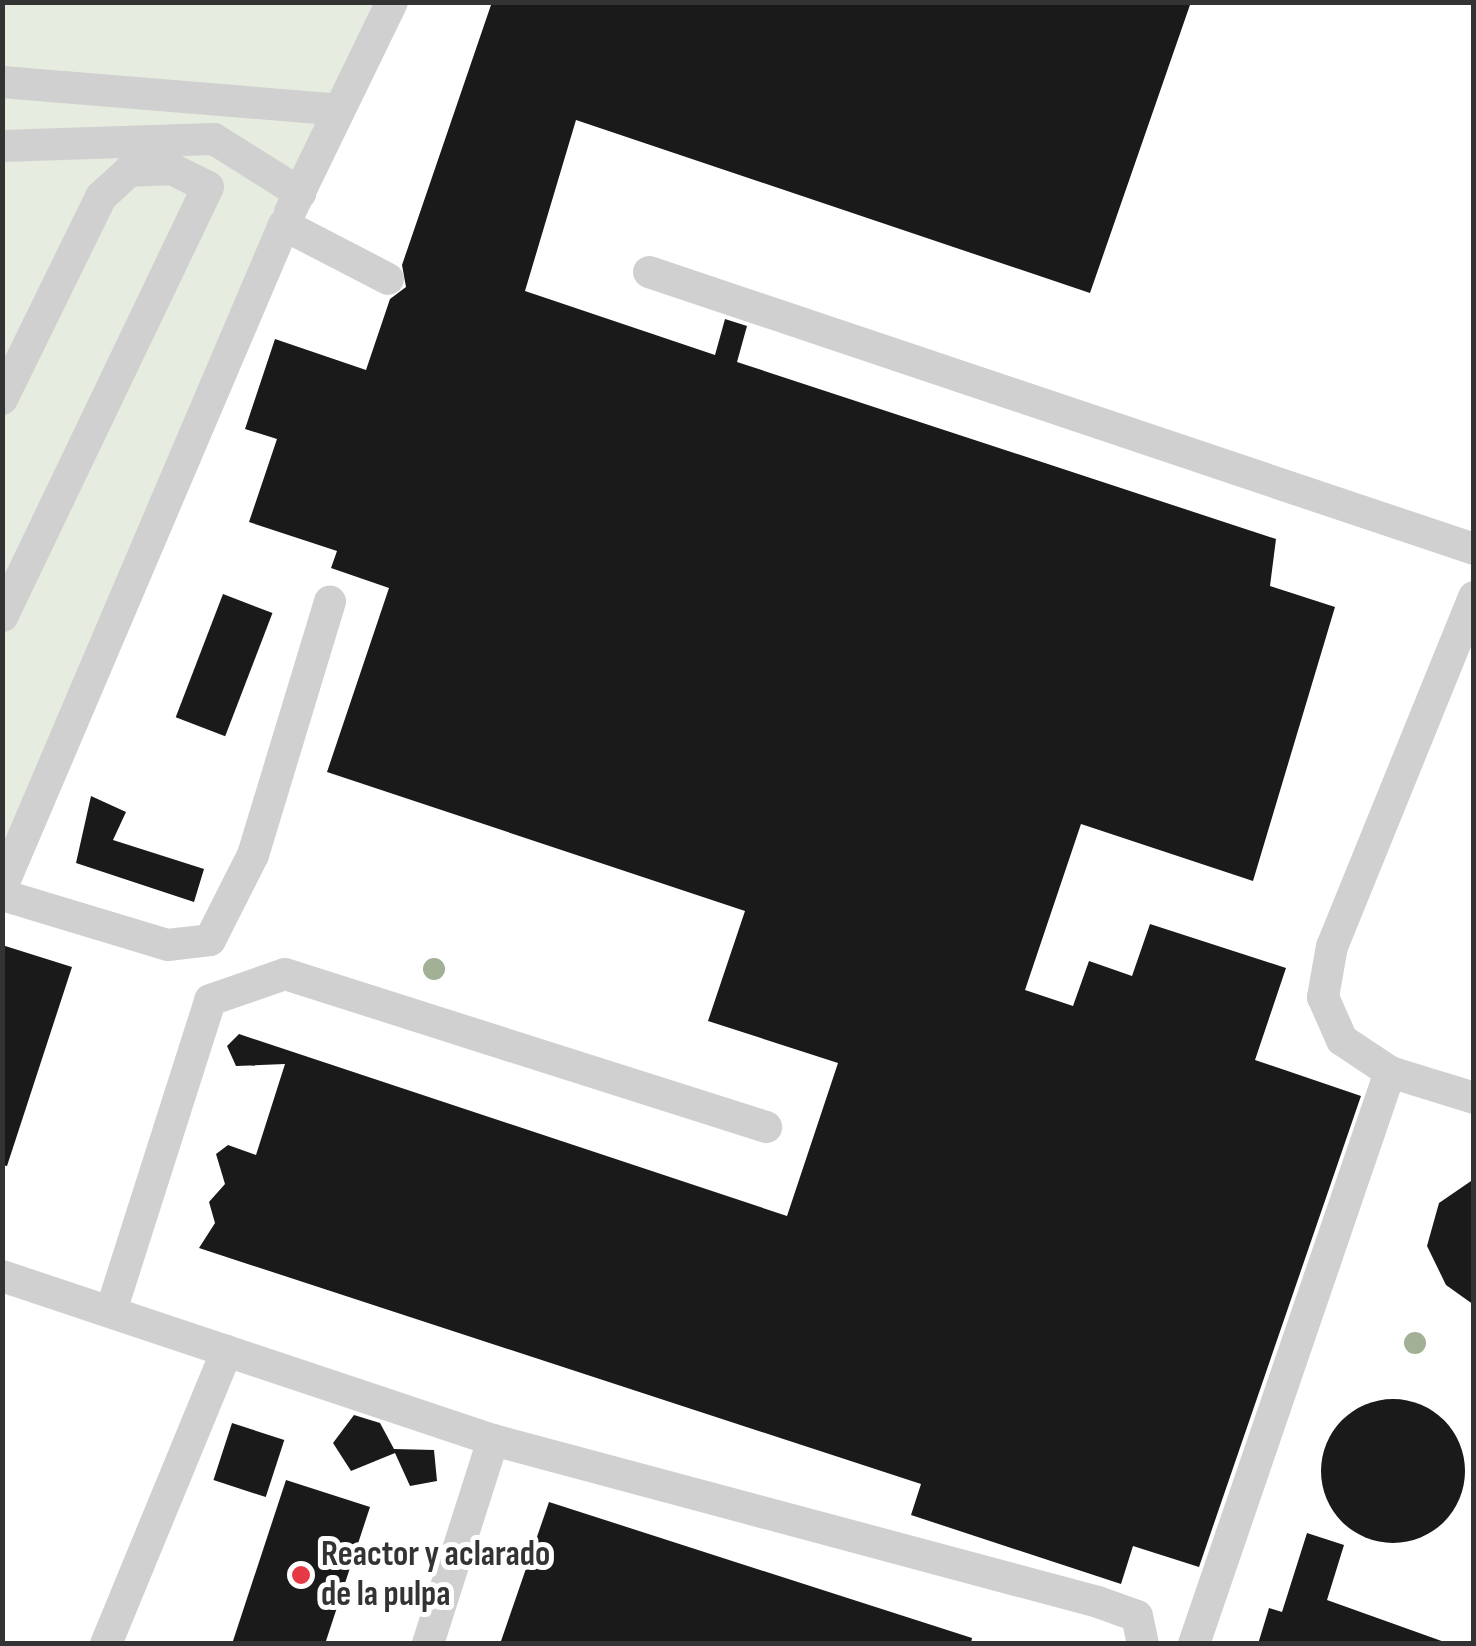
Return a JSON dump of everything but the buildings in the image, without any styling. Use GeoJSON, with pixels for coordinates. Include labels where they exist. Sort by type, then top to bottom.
{"type":"FeatureCollection","features":[{"type":"Feature","properties":{"kind":"lane"},"geometry":{"type":"LineString","coordinates":[[2,887],[284,225],[392,2]]}},
{"type":"Feature","properties":{"kind":"lane"},"geometry":{"type":"LineString","coordinates":[[2,82],[339,110]]}},
{"type":"Feature","properties":{"kind":"lane"},"geometry":{"type":"LineString","coordinates":[[2,146],[214,139],[300,193]]}},
{"type":"Feature","properties":{"kind":"lane"},"geometry":{"type":"LineString","coordinates":[[2,399],[102,197],[129,171],[172,169],[208,187],[2,616]]}},
{"type":"Feature","properties":{"kind":"lane"},"geometry":{"type":"LineString","coordinates":[[284,225],[388,279]]}},
{"type":"Feature","properties":{"kind":"lane"},"geometry":{"type":"LineString","coordinates":[[649,272],[1474,549]]}},
{"type":"Feature","properties":{"kind":"lane"},"geometry":{"type":"LineString","coordinates":[[1474,598],[1332,946],[1323,996],[1342,1040],[1390,1072],[1474,1098]]}},
{"type":"Feature","properties":{"kind":"lane"},"geometry":{"type":"LineString","coordinates":[[2,895],[168,944],[210,940],[253,855],[330,601]]}},
{"type":"Feature","properties":{"kind":"lane"},"geometry":{"type":"LineString","coordinates":[[112,1308],[210,1000],[285,974],[766,1127]]}},
{"type":"Feature","properties":{"kind":"lane"},"geometry":{"type":"LineString","coordinates":[[1194,1644],[1390,1072]]}},
{"type":"Feature","properties":{"kind":"lane"},"geometry":{"type":"LineString","coordinates":[[2,1276],[112,1308],[226,1352],[493,1440],[1098,1602],[1136,1616],[1143,1644]]}},
{"type":"Feature","properties":{"kind":"lane"},"geometry":{"type":"LineString","coordinates":[[106,1644],[226,1352]]}},
{"type":"Feature","properties":{"kind":"lane"},"geometry":{"type":"LineString","coordinates":[[428,1644],[493,1440]]}},
{"type":"Feature","properties":{"kind":"shaded area"},"geometry":{"type":"Polygon","coordinates":[[[3,3],[407,3],[3,844],[3,3]]]}},
{"type":"Feature","properties":{"kind":"place","name":"Reactor y aclarado de la pulpa"},"geometry":{"type":"Point","coordinates":[301,1575]}}]}
